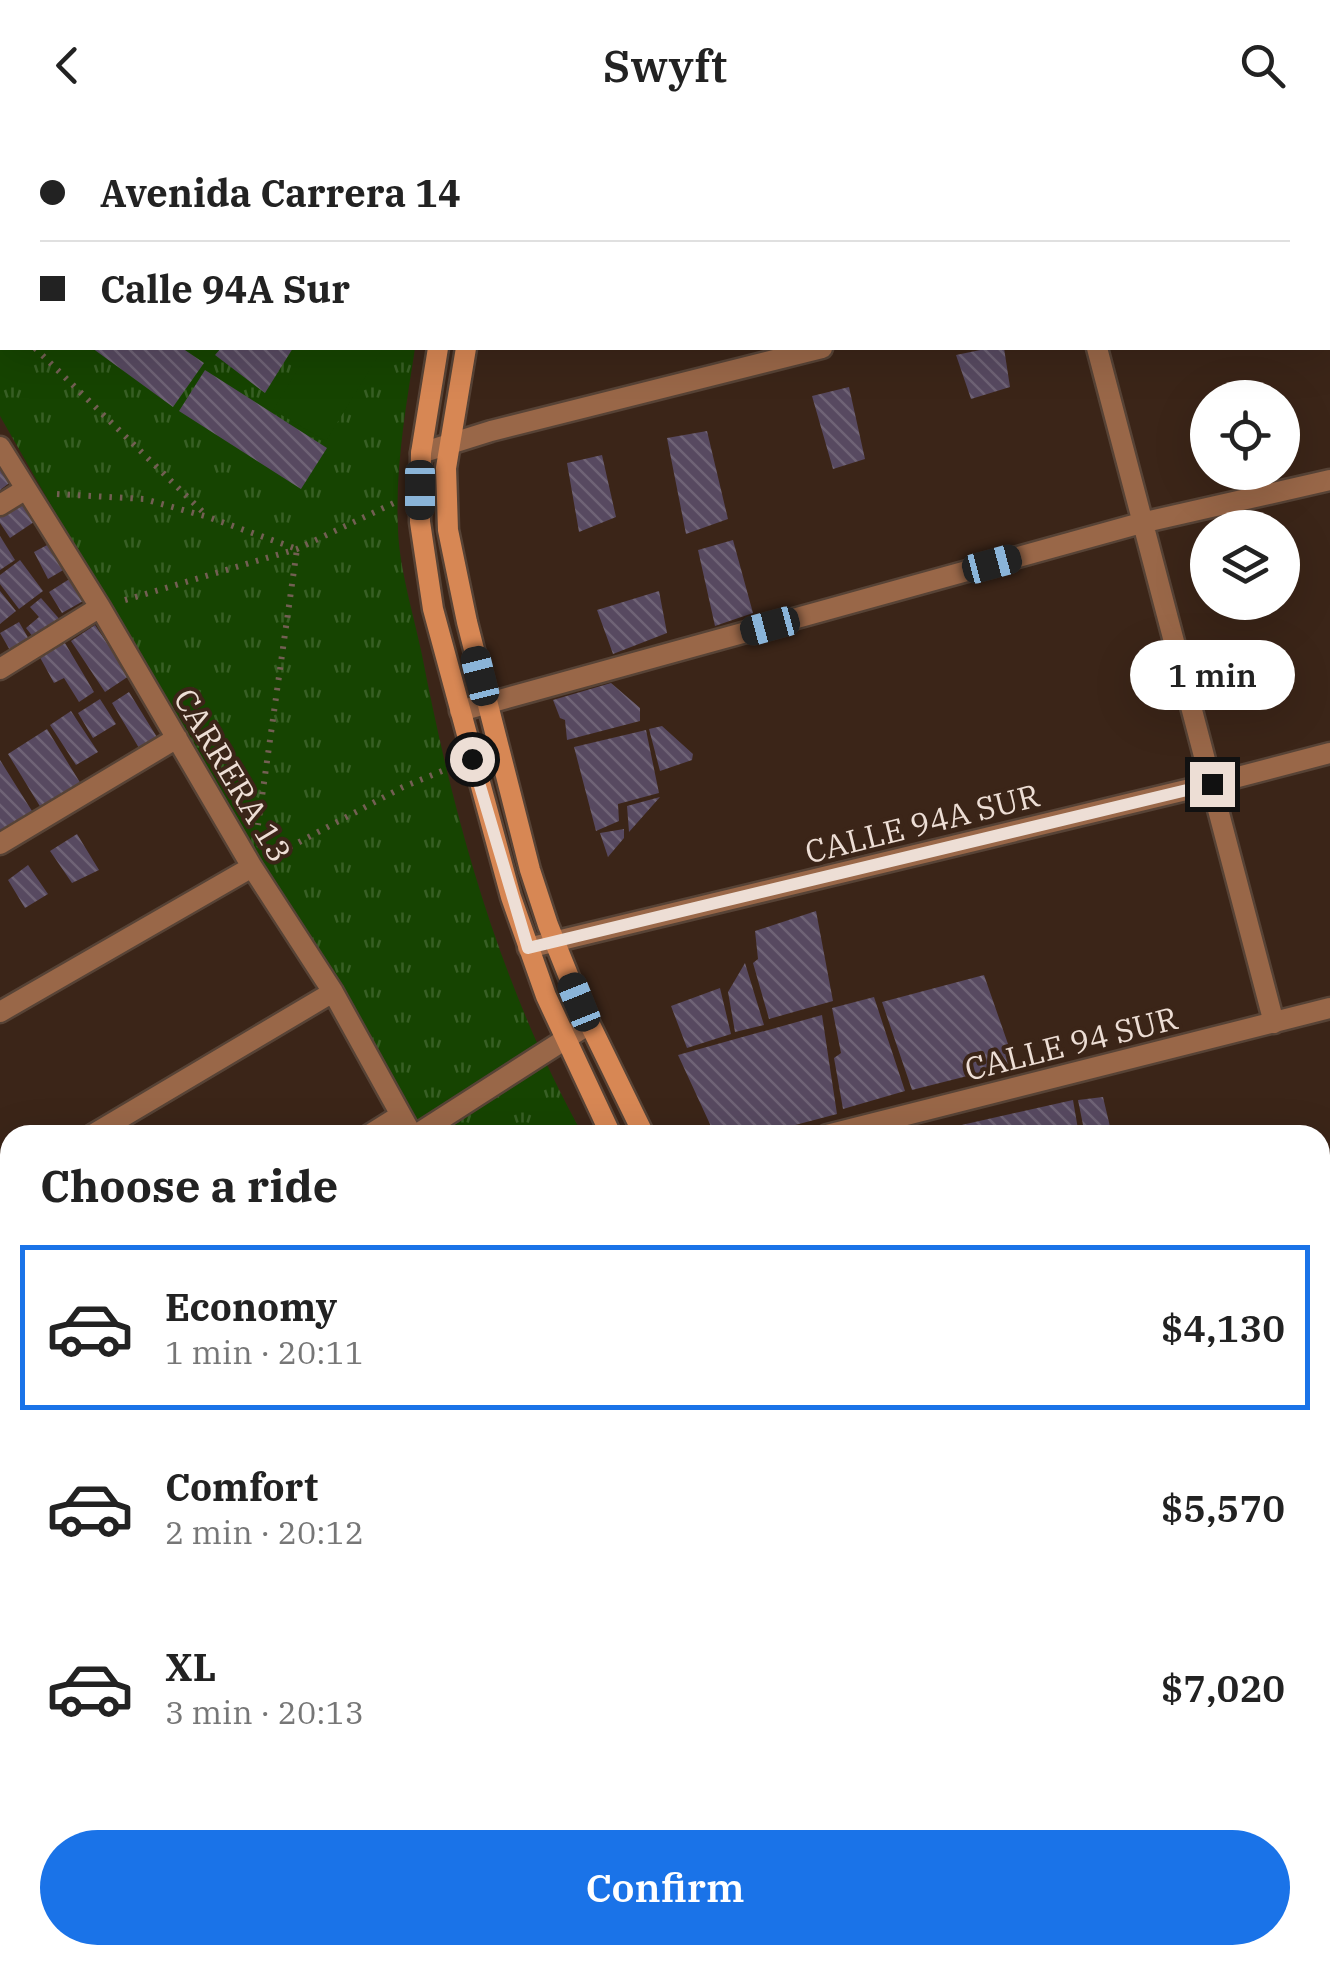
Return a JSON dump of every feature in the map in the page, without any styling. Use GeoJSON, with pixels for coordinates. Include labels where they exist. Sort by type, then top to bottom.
{"type":"FeatureCollection","features":[{"type":"Feature","properties":{"kind":"main road"},"geometry":{"type":"LineString","coordinates":[[438,350],[420,453],[425,567],[472,759],[528,948],[607,1125]]}},
{"type":"Feature","properties":{"kind":"main road"},"geometry":{"type":"LineString","coordinates":[[466,350],[447,446],[448,530],[530,870],[554,942],[639,1125]]}},
{"type":"Feature","properties":{"kind":"street"},"geometry":{"type":"LineString","coordinates":[[420,453],[491,431],[814,350]]}},
{"type":"Feature","properties":{"kind":"street"},"geometry":{"type":"LineString","coordinates":[[1098,350],[1274,1023]]}},
{"type":"Feature","properties":{"kind":"street","name":"CARRERA 13"},"geometry":{"type":"LineString","coordinates":[[0,447],[100,607],[252,867],[333,992],[408,1125]]}},
{"type":"Feature","properties":{"kind":"street"},"geometry":{"type":"LineString","coordinates":[[460,711],[1141,522],[1330,480]]}},
{"type":"Feature","properties":{"kind":"street"},"geometry":{"type":"LineString","coordinates":[[0,505],[26,489]]}},
{"type":"Feature","properties":{"kind":"street"},"geometry":{"type":"LineString","coordinates":[[0,669],[100,607]]}},
{"type":"Feature","properties":{"kind":"street"},"geometry":{"type":"LineString","coordinates":[[0,844],[177,738]]}},
{"type":"Feature","properties":{"kind":"street","name":"CALLE 94A SUR"},"geometry":{"type":"LineString","coordinates":[[528,948],[1212,784],[1330,752]]}},
{"type":"Feature","properties":{"kind":"street"},"geometry":{"type":"LineString","coordinates":[[0,1012],[252,867]]}},
{"type":"Feature","properties":{"kind":"street"},"geometry":{"type":"LineString","coordinates":[[109,1125],[333,992]]}},
{"type":"Feature","properties":{"kind":"street","name":"CALLE 94 SUR"},"geometry":{"type":"LineString","coordinates":[[866,1125],[1330,1008]]}},
{"type":"Feature","properties":{"kind":"street"},"geometry":{"type":"LineString","coordinates":[[430,1125],[590,1024]]}},
{"type":"Feature","properties":{"kind":"street"},"geometry":{"type":"LineString","coordinates":[[385,1125],[401,1115]]}},
{"type":"Feature","properties":{"kind":"path"},"geometry":{"type":"LineString","coordinates":[[37,350],[208,517]]}},
{"type":"Feature","properties":{"kind":"path"},"geometry":{"type":"LineString","coordinates":[[26,489],[68,496],[144,499],[298,549]]}},
{"type":"Feature","properties":{"kind":"path"},"geometry":{"type":"LineString","coordinates":[[100,607],[298,549],[420,490]]}},
{"type":"Feature","properties":{"kind":"path"},"geometry":{"type":"LineString","coordinates":[[252,867],[298,549]]}},
{"type":"Feature","properties":{"kind":"path"},"geometry":{"type":"LineString","coordinates":[[252,867],[403,787],[472,759]]}},
{"type":"Feature","properties":{"kind":"green space"},"geometry":{"type":"Polygon","coordinates":[[[0,350],[415,350],[398,483],[399,544],[407,592],[449,779],[483,901],[527,1020],[578,1125],[420,1125],[100,591],[0,416],[0,350]]]}},
{"type":"Feature","properties":{"kind":"green space"},"geometry":{"type":"Polygon","coordinates":[[[310,350],[382,350],[326,441],[273,410],[310,350]]]}},
{"type":"Feature","properties":{"kind":"building"},"geometry":{"type":"Polygon","coordinates":[[[95,350],[185,350],[204,363],[173,407],[95,350]]]}},
{"type":"Feature","properties":{"kind":"building"},"geometry":{"type":"Polygon","coordinates":[[[219,350],[292,350],[265,393],[215,355],[219,350]]]}},
{"type":"Feature","properties":{"kind":"building"},"geometry":{"type":"Polygon","coordinates":[[[1004,350],[1010,387],[971,399],[956,355],[1004,350]]]}},
{"type":"Feature","properties":{"kind":"building"},"geometry":{"type":"Polygon","coordinates":[[[205,370],[327,448],[301,489],[179,411],[205,370]]]}},
{"type":"Feature","properties":{"kind":"building"},"geometry":{"type":"Polygon","coordinates":[[[849,387],[865,459],[833,469],[812,396],[849,387]]]}},
{"type":"Feature","properties":{"kind":"building"},"geometry":{"type":"Polygon","coordinates":[[[707,431],[728,519],[686,534],[667,438],[707,431]]]}},
{"type":"Feature","properties":{"kind":"building"},"geometry":{"type":"Polygon","coordinates":[[[602,455],[616,517],[579,532],[567,463],[602,455]]]}},
{"type":"Feature","properties":{"kind":"building"},"geometry":{"type":"Polygon","coordinates":[[[0,463],[12,481],[0,490],[0,463]]]}},
{"type":"Feature","properties":{"kind":"building"},"geometry":{"type":"Polygon","coordinates":[[[20,501],[34,522],[10,538],[0,523],[0,514],[20,501]]]}},
{"type":"Feature","properties":{"kind":"building"},"geometry":{"type":"Polygon","coordinates":[[[0,536],[15,560],[0,570],[0,536]]]}},
{"type":"Feature","properties":{"kind":"building"},"geometry":{"type":"Polygon","coordinates":[[[733,540],[753,613],[715,626],[698,550],[733,540]]]}},
{"type":"Feature","properties":{"kind":"building"},"geometry":{"type":"Polygon","coordinates":[[[49,544],[65,569],[48,579],[34,552],[49,544]]]}},
{"type":"Feature","properties":{"kind":"building"},"geometry":{"type":"Polygon","coordinates":[[[20,560],[43,591],[19,609],[0,584],[0,575],[20,560]]]}},
{"type":"Feature","properties":{"kind":"building"},"geometry":{"type":"Polygon","coordinates":[[[71,578],[85,600],[62,613],[49,592],[71,578]]]}},
{"type":"Feature","properties":{"kind":"building"},"geometry":{"type":"Polygon","coordinates":[[[0,591],[16,611],[0,624],[0,591]]]}},
{"type":"Feature","properties":{"kind":"building"},"geometry":{"type":"Polygon","coordinates":[[[659,591],[667,633],[613,654],[597,610],[659,591]]]}},
{"type":"Feature","properties":{"kind":"building"},"geometry":{"type":"Polygon","coordinates":[[[41,598],[62,622],[37,642],[26,628],[39,617],[30,607],[41,598]]]}},
{"type":"Feature","properties":{"kind":"building"},"geometry":{"type":"Polygon","coordinates":[[[19,622],[30,641],[11,652],[0,633],[19,622]]]}},
{"type":"Feature","properties":{"kind":"building"},"geometry":{"type":"Polygon","coordinates":[[[95,625],[129,676],[105,692],[71,641],[95,625]]]}},
{"type":"Feature","properties":{"kind":"building"},"geometry":{"type":"Polygon","coordinates":[[[62,638],[94,692],[79,702],[64,678],[54,683],[37,652],[62,638]]]}},
{"type":"Feature","properties":{"kind":"building"},"geometry":{"type":"Polygon","coordinates":[[[611,683],[640,708],[640,721],[567,740],[565,720],[560,718],[553,700],[611,683]]]}},
{"type":"Feature","properties":{"kind":"building"},"geometry":{"type":"Polygon","coordinates":[[[129,692],[160,742],[142,753],[112,703],[129,692]]]}},
{"type":"Feature","properties":{"kind":"building"},"geometry":{"type":"Polygon","coordinates":[[[100,699],[116,724],[93,738],[78,713],[100,699]]]}},
{"type":"Feature","properties":{"kind":"building"},"geometry":{"type":"Polygon","coordinates":[[[71,711],[98,752],[76,765],[50,725],[71,711]]]}},
{"type":"Feature","properties":{"kind":"building"},"geometry":{"type":"Polygon","coordinates":[[[662,726],[693,754],[692,760],[660,771],[649,729],[662,726]]]}},
{"type":"Feature","properties":{"kind":"building"},"geometry":{"type":"Polygon","coordinates":[[[47,729],[81,784],[41,808],[8,754],[47,729]]]}},
{"type":"Feature","properties":{"kind":"building"},"geometry":{"type":"Polygon","coordinates":[[[646,730],[659,793],[618,804],[619,821],[596,831],[574,747],[646,730]]]}},
{"type":"Feature","properties":{"kind":"building"},"geometry":{"type":"Polygon","coordinates":[[[0,760],[32,811],[0,832],[0,760]]]}},
{"type":"Feature","properties":{"kind":"building"},"geometry":{"type":"Polygon","coordinates":[[[660,797],[629,832],[627,806],[660,797]]]}},
{"type":"Feature","properties":{"kind":"building"},"geometry":{"type":"Polygon","coordinates":[[[624,829],[624,838],[608,857],[600,833],[624,829]]]}},
{"type":"Feature","properties":{"kind":"building"},"geometry":{"type":"Polygon","coordinates":[[[77,834],[99,870],[72,883],[50,851],[77,834]]]}},
{"type":"Feature","properties":{"kind":"building"},"geometry":{"type":"Polygon","coordinates":[[[28,865],[48,894],[25,908],[8,880],[28,865]]]}},
{"type":"Feature","properties":{"kind":"building"},"geometry":{"type":"Polygon","coordinates":[[[816,911],[833,1001],[769,1019],[753,963],[758,959],[755,931],[816,911]]]}},
{"type":"Feature","properties":{"kind":"building"},"geometry":{"type":"Polygon","coordinates":[[[745,963],[764,1025],[735,1032],[728,992],[745,963]]]}},
{"type":"Feature","properties":{"kind":"building"},"geometry":{"type":"Polygon","coordinates":[[[984,975],[1015,1064],[912,1090],[882,1002],[984,975]]]}},
{"type":"Feature","properties":{"kind":"building"},"geometry":{"type":"Polygon","coordinates":[[[720,988],[731,1034],[687,1048],[671,1006],[720,988]]]}},
{"type":"Feature","properties":{"kind":"building"},"geometry":{"type":"Polygon","coordinates":[[[874,997],[905,1091],[843,1109],[834,1058],[841,1053],[832,1008],[874,997]]]}},
{"type":"Feature","properties":{"kind":"building"},"geometry":{"type":"Polygon","coordinates":[[[822,1015],[837,1114],[795,1125],[710,1125],[678,1055],[822,1015]]]}},
{"type":"Feature","properties":{"kind":"building"},"geometry":{"type":"Polygon","coordinates":[[[1103,1097],[1110,1125],[1083,1125],[1078,1100],[1103,1097]]]}},
{"type":"Feature","properties":{"kind":"building"},"geometry":{"type":"Polygon","coordinates":[[[1073,1100],[1077,1125],[962,1125],[1073,1100]]]}},
{"type":"Feature","properties":{"kind":"route"},"geometry":{"type":"LineString","coordinates":[[472,759],[528,948],[1212,784]]}}]}
